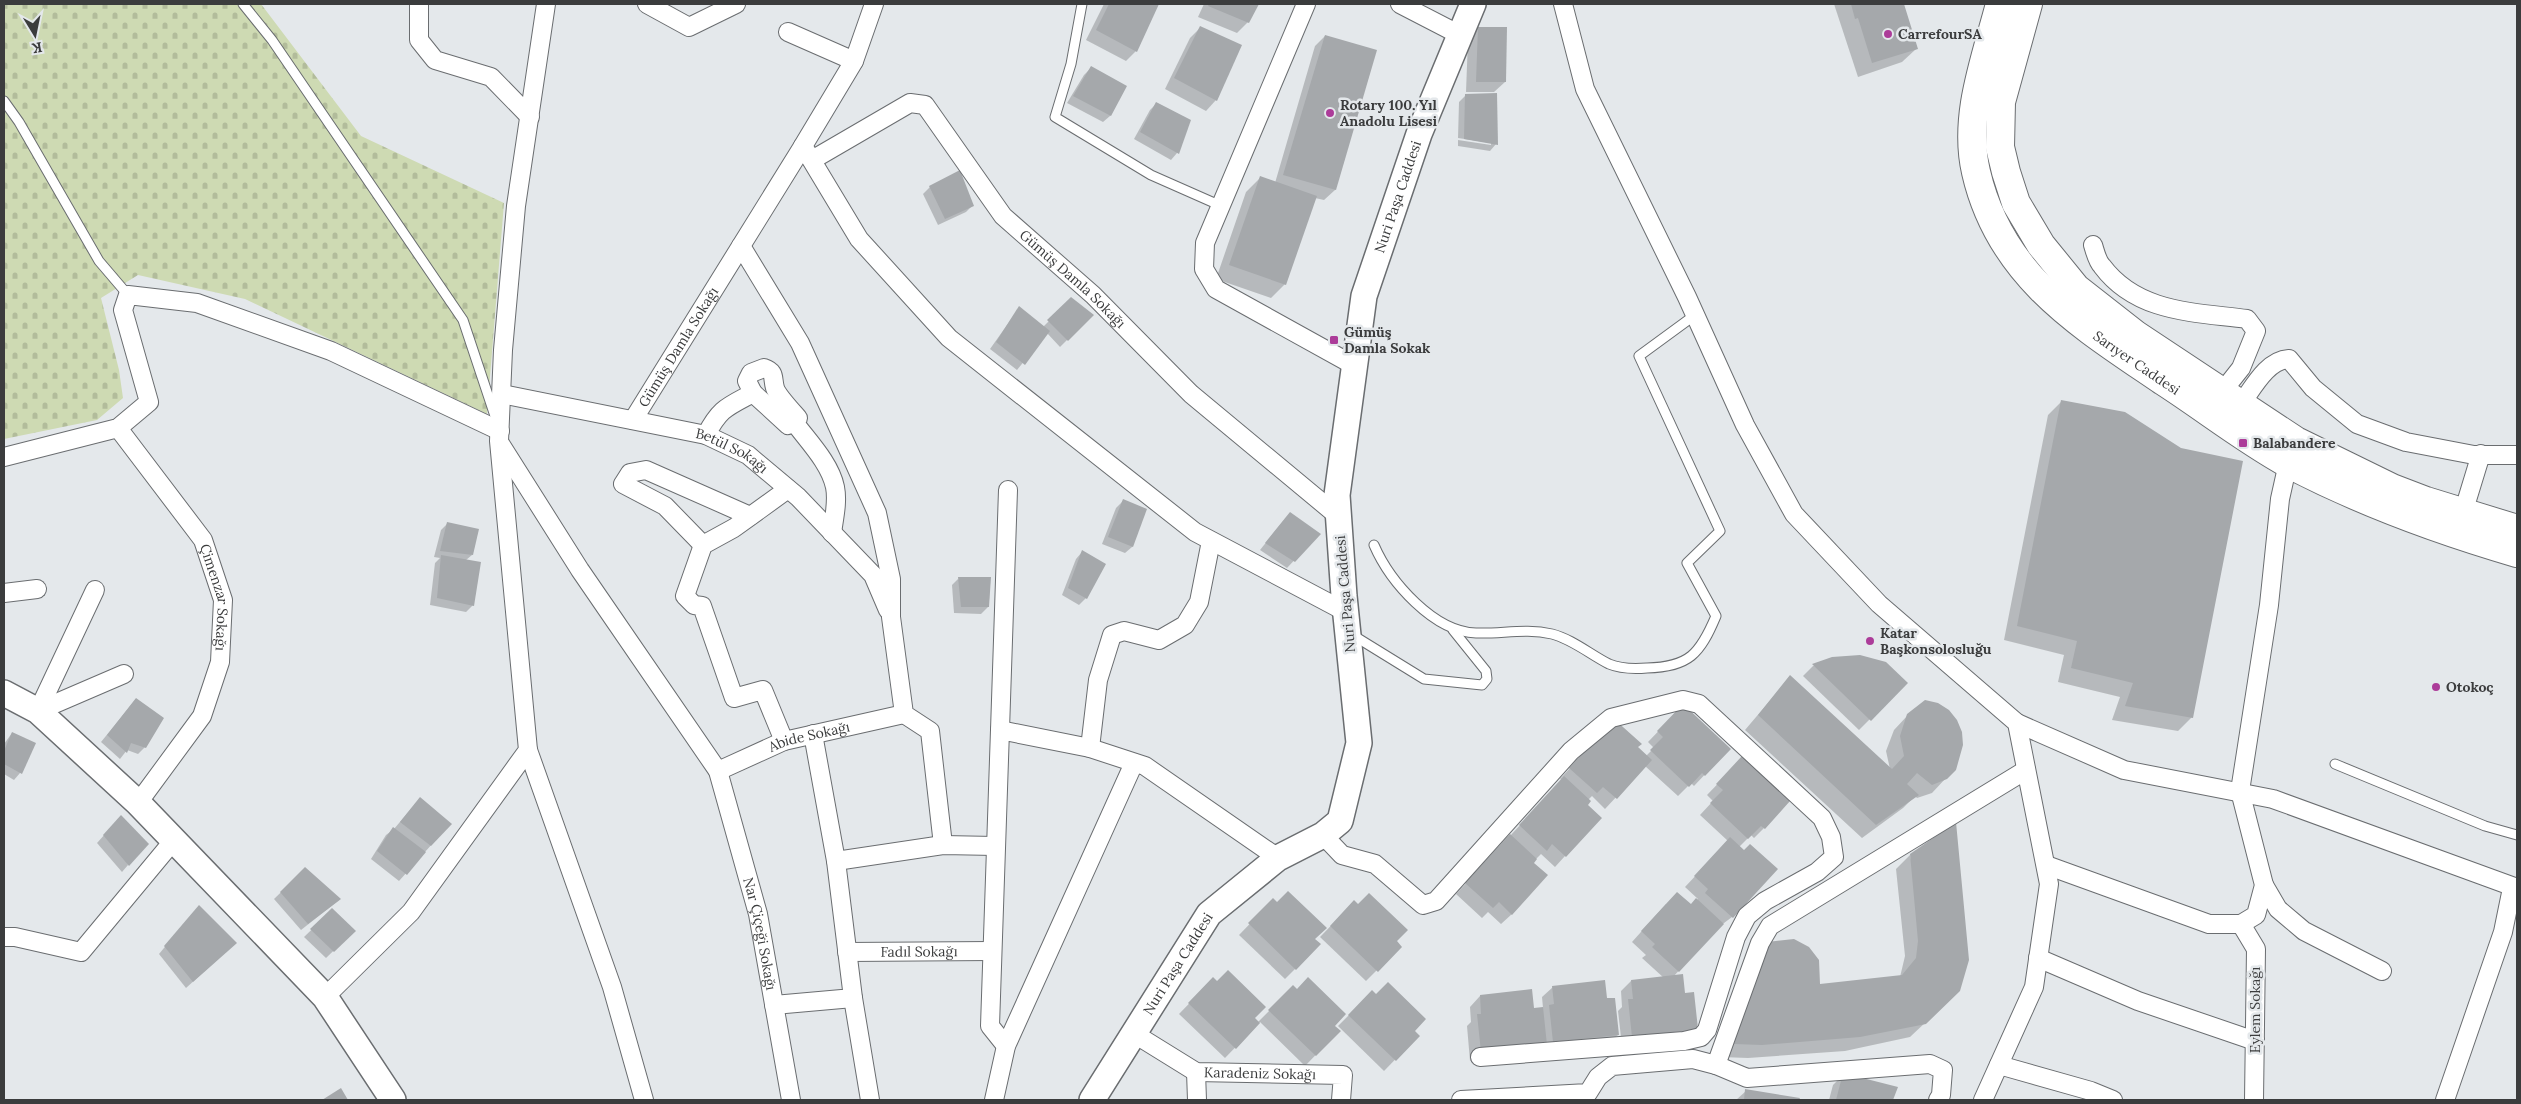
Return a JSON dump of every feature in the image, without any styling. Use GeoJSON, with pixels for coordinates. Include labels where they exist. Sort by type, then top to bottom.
{"type":"FeatureCollection","features":[{"type":"Feature","properties":{"kind":"main road","name":"Sarıyer Caddesi"},"geometry":{"type":"LineString","coordinates":[[2000,4],[1978,88],[1972,120],[1971,144],[1976,172],[1987,210],[2024,271],[2075,321],[2288,463],[2366,501],[2443,531],[2517,553]]}},
{"type":"Feature","properties":{"kind":"main road","name":"Sarıyer Caddesi"},"geometry":{"type":"LineString","coordinates":[[2028,4],[2000,113],[2000,147],[2016,202],[2041,245],[2076,288],[2136,335],[2296,441],[2351,469],[2409,494],[2517,529]]}},
{"type":"Feature","properties":{"kind":"street"},"geometry":{"type":"LineString","coordinates":[[419,4],[419,40],[435,60],[491,77],[530,117]]}},
{"type":"Feature","properties":{"kind":"street"},"geometry":{"type":"LineString","coordinates":[[546,4],[516,206],[503,350],[499,436],[528,750],[612,987],[644,1100]]}},
{"type":"Feature","properties":{"kind":"street"},"geometry":{"type":"LineString","coordinates":[[647,4],[689,28],[736,4]]}},
{"type":"Feature","properties":{"kind":"street"},"geometry":{"type":"LineString","coordinates":[[874,4],[854,62],[807,153],[859,240],[949,338],[1187,526],[1347,622]]}},
{"type":"Feature","properties":{"kind":"street"},"geometry":{"type":"LineString","coordinates":[[1306,4],[1219,205],[1205,243],[1204,269],[1216,289],[1355,366]]}},
{"type":"Feature","properties":{"kind":"street"},"geometry":{"type":"LineString","coordinates":[[1400,4],[1460,35]]}},
{"type":"Feature","properties":{"kind":"street","name":"Nuri Paşa Caddesi"},"geometry":{"type":"LineString","coordinates":[[1092,1100],[1132,1033],[1209,914],[1278,858],[1323,835],[1340,821],[1359,743],[1337,495],[1364,296],[1420,134],[1473,4]]}},
{"type":"Feature","properties":{"kind":"street"},"geometry":{"type":"LineString","coordinates":[[1563,4],[1585,88],[1695,315],[1745,425],[1794,514],[1879,604],[2017,723],[2124,770],[2240,791],[2299,806],[2515,888],[2503,932],[2445,1100]]}},
{"type":"Feature","properties":{"kind":"street"},"geometry":{"type":"LineString","coordinates":[[788,32],[854,62]]}},
{"type":"Feature","properties":{"kind":"street","name":"Gümüş Damla Sokağı"},"geometry":{"type":"LineString","coordinates":[[633,420],[740,246],[807,153],[910,103],[925,105],[1003,216],[1093,295],[1191,394],[1338,516]]}},
{"type":"Feature","properties":{"kind":"street"},"geometry":{"type":"LineString","coordinates":[[2093,244],[2101,266],[2130,294],[2166,309],[2247,319],[2256,331],[2231,398]]}},
{"type":"Feature","properties":{"kind":"street"},"geometry":{"type":"LineString","coordinates":[[740,246],[800,343],[877,513],[892,579],[891,617],[904,714],[930,731],[943,845]]}},
{"type":"Feature","properties":{"kind":"street"},"geometry":{"type":"LineString","coordinates":[[4,457],[118,428],[150,402],[123,310],[128,295],[198,303],[304,341],[330,351],[499,436]]}},
{"type":"Feature","properties":{"kind":"street"},"geometry":{"type":"LineString","coordinates":[[2231,398],[2279,360],[2289,360],[2313,388],[2357,424],[2406,442],[2474,455],[2517,455]]}},
{"type":"Feature","properties":{"kind":"street"},"geometry":{"type":"LineString","coordinates":[[764,368],[769,370],[774,376],[775,388],[798,418],[794,422],[788,425],[753,393],[746,381],[751,373],[764,368]]}},
{"type":"Feature","properties":{"kind":"street"},"geometry":{"type":"LineString","coordinates":[[706,435],[716,415],[753,393]]}},
{"type":"Feature","properties":{"kind":"street","name":"Betül Sokağı"},"geometry":{"type":"LineString","coordinates":[[502,394],[706,435],[748,455],[788,489],[873,575],[891,617]]}},
{"type":"Feature","properties":{"kind":"street"},"geometry":{"type":"LineString","coordinates":[[794,422],[823,462],[835,485],[836,502],[832,533]]}},
{"type":"Feature","properties":{"kind":"street","name":"Çimenzar Sokağı"},"geometry":{"type":"LineString","coordinates":[[118,428],[203,540],[223,600],[220,662],[202,716],[138,802]]}},
{"type":"Feature","properties":{"kind":"street","name":"Nar Çiçeği Sokağı"},"geometry":{"type":"LineString","coordinates":[[499,436],[580,570],[718,771],[758,914],[791,1100]]}},
{"type":"Feature","properties":{"kind":"street"},"geometry":{"type":"LineString","coordinates":[[2463,513],[2482,454]]}},
{"type":"Feature","properties":{"kind":"street"},"geometry":{"type":"LineString","coordinates":[[2288,463],[2280,499],[2268,605],[2240,791],[2264,886],[2278,910],[2304,931],[2382,971]]}},
{"type":"Feature","properties":{"kind":"street"},"geometry":{"type":"LineString","coordinates":[[703,545],[665,506],[623,484],[630,473],[646,470],[750,516]]}},
{"type":"Feature","properties":{"kind":"street"},"geometry":{"type":"LineString","coordinates":[[784,741],[763,690],[734,698],[702,606],[694,605],[685,596],[703,545],[750,516],[788,489]]}},
{"type":"Feature","properties":{"kind":"street"},"geometry":{"type":"LineString","coordinates":[[1006,1046],[990,1026],[1008,490]]}},
{"type":"Feature","properties":{"kind":"street"},"geometry":{"type":"LineString","coordinates":[[1090,748],[1098,680],[1112,634],[1124,631],[1159,640],[1185,625],[1199,602],[1211,541]]}},
{"type":"Feature","properties":{"kind":"street"},"geometry":{"type":"LineString","coordinates":[[4,593],[37,589]]}},
{"type":"Feature","properties":{"kind":"street"},"geometry":{"type":"LineString","coordinates":[[38,711],[95,590]]}},
{"type":"Feature","properties":{"kind":"street"},"geometry":{"type":"LineString","coordinates":[[38,711],[124,674]]}},
{"type":"Feature","properties":{"kind":"street"},"geometry":{"type":"LineString","coordinates":[[4,693],[38,711],[138,802],[324,997],[394,1100]]}},
{"type":"Feature","properties":{"kind":"street"},"geometry":{"type":"LineString","coordinates":[[1323,835],[1342,855],[1375,864],[1423,905],[1436,901],[1571,751],[1611,718],[1683,700],[1698,704],[1822,818],[1831,837],[1834,857],[1817,872],[1765,901],[1747,916],[1736,937],[1708,1030],[1701,1037],[1684,1041],[1480,1057]]}},
{"type":"Feature","properties":{"kind":"street","name":"Abide Sokağı"},"geometry":{"type":"LineString","coordinates":[[718,771],[784,741],[904,714]]}},
{"type":"Feature","properties":{"kind":"street"},"geometry":{"type":"LineString","coordinates":[[1983,1100],[2034,987],[2049,884],[2017,723]]}},
{"type":"Feature","properties":{"kind":"street"},"geometry":{"type":"LineString","coordinates":[[1000,730],[1090,748],[1145,766],[1278,858]]}},
{"type":"Feature","properties":{"kind":"street"},"geometry":{"type":"LineString","coordinates":[[813,734],[836,861],[853,998],[870,1100]]}},
{"type":"Feature","properties":{"kind":"street"},"geometry":{"type":"LineString","coordinates":[[324,997],[411,912],[528,750]]}},
{"type":"Feature","properties":{"kind":"street"},"geometry":{"type":"LineString","coordinates":[[994,1100],[1006,1046],[1134,762]]}},
{"type":"Feature","properties":{"kind":"street"},"geometry":{"type":"LineString","coordinates":[[1716,1065],[1760,943],[1770,926],[2026,770]]}},
{"type":"Feature","properties":{"kind":"street"},"geometry":{"type":"LineString","coordinates":[[4,937],[15,936],[81,952],[174,840]]}},
{"type":"Feature","properties":{"kind":"street"},"geometry":{"type":"LineString","coordinates":[[836,861],[943,845],[995,846]]}},
{"type":"Feature","properties":{"kind":"street"},"geometry":{"type":"LineString","coordinates":[[2046,865],[2210,924],[2241,924],[2256,915],[2264,886]]}},
{"type":"Feature","properties":{"kind":"street","name":"Eylem Sokağı"},"geometry":{"type":"LineString","coordinates":[[2241,924],[2256,949],[2254,1100]]}},
{"type":"Feature","properties":{"kind":"street","name":"Fadıl Sokağı"},"geometry":{"type":"LineString","coordinates":[[847,952],[992,951]]}},
{"type":"Feature","properties":{"kind":"street"},"geometry":{"type":"LineString","coordinates":[[2038,958],[2138,1001],[2255,1041]]}},
{"type":"Feature","properties":{"kind":"street"},"geometry":{"type":"LineString","coordinates":[[774,1005],[853,998]]}},
{"type":"Feature","properties":{"kind":"street","name":"Karadeniz Sokağı"},"geometry":{"type":"LineString","coordinates":[[1132,1033],[1196,1072],[1343,1075],[1341,1100]]}},
{"type":"Feature","properties":{"kind":"street"},"geometry":{"type":"LineString","coordinates":[[1461,1100],[1588,1093],[1598,1077],[1612,1066],[1693,1059],[1716,1065],[1747,1078],[1930,1064],[1943,1070],[1941,1095],[1938,1100]]}},
{"type":"Feature","properties":{"kind":"street"},"geometry":{"type":"LineString","coordinates":[[1999,1065],[2091,1091],[2113,1100]]}},
{"type":"Feature","properties":{"kind":"street"},"geometry":{"type":"LineString","coordinates":[[1196,1072],[1197,1100]]}},
{"type":"Feature","properties":{"kind":"lane"},"geometry":{"type":"LineString","coordinates":[[243,4],[272,40],[463,320],[499,436]]}},
{"type":"Feature","properties":{"kind":"lane"},"geometry":{"type":"LineString","coordinates":[[1082,4],[1071,64],[1055,117],[1151,175],[1219,205]]}},
{"type":"Feature","properties":{"kind":"lane"},"geometry":{"type":"LineString","coordinates":[[4,101],[19,122],[99,261],[128,295]]}},
{"type":"Feature","properties":{"kind":"lane"},"geometry":{"type":"LineString","coordinates":[[1374,545],[1388,569],[1411,596],[1431,617],[1454,630],[1475,633],[1536,631],[1554,635],[1612,665],[1631,669],[1663,668],[1684,663],[1698,651],[1707,638],[1716,616],[1687,563],[1720,531],[1639,356],[1695,315]]}},
{"type":"Feature","properties":{"kind":"lane"},"geometry":{"type":"LineString","coordinates":[[1347,622],[1424,679],[1482,685],[1487,679],[1486,671],[1454,630]]}},
{"type":"Feature","properties":{"kind":"lane"},"geometry":{"type":"LineString","coordinates":[[2335,764],[2485,826],[2517,834]]}},
{"type":"Feature","properties":{"kind":"green space"},"geometry":{"type":"Polygon","coordinates":[[[4,4],[261,4],[361,136],[504,203],[487,414],[245,299],[138,275],[101,298],[119,370],[123,398],[97,420],[4,439],[4,4]]]}},
{"type":"Feature","properties":{"kind":"building"},"geometry":{"type":"Polygon","coordinates":[[[1109,4],[1159,4],[1137,52],[1096,30],[1109,4]]]}},
{"type":"Feature","properties":{"kind":"building"},"geometry":{"type":"Polygon","coordinates":[[[1209,4],[1259,4],[1249,23],[1208,6],[1209,4]]]}},
{"type":"Feature","properties":{"kind":"building","name":"CarrefourSA"},"geometry":{"type":"Polygon","coordinates":[[[1851,4],[1904,4],[1918,49],[1872,63],[1858,18],[1855,19],[1851,4]]]}},
{"type":"Feature","properties":{"kind":"building"},"geometry":{"type":"Polygon","coordinates":[[[1200,26],[1242,45],[1217,101],[1174,78],[1200,26]]]}},
{"type":"Feature","properties":{"kind":"building"},"geometry":{"type":"Polygon","coordinates":[[[1478,27],[1507,27],[1506,82],[1476,82],[1478,27]]]}},
{"type":"Feature","properties":{"kind":"building","name":"Rotary 100. Yıl Anadolu Lisesi"},"geometry":{"type":"Polygon","coordinates":[[[1325,35],[1377,50],[1336,190],[1283,175],[1325,35]]]}},
{"type":"Feature","properties":{"kind":"building"},"geometry":{"type":"Polygon","coordinates":[[[1091,66],[1127,86],[1111,116],[1073,96],[1091,66]]]}},
{"type":"Feature","properties":{"kind":"building"},"geometry":{"type":"Polygon","coordinates":[[[1497,93],[1498,145],[1464,139],[1465,94],[1497,93]]]}},
{"type":"Feature","properties":{"kind":"building"},"geometry":{"type":"Polygon","coordinates":[[[1156,102],[1191,120],[1179,154],[1140,132],[1156,102]]]}},
{"type":"Feature","properties":{"kind":"building"},"geometry":{"type":"Polygon","coordinates":[[[960,170],[974,206],[945,219],[929,186],[960,170]]]}},
{"type":"Feature","properties":{"kind":"building"},"geometry":{"type":"Polygon","coordinates":[[[1260,176],[1317,196],[1286,285],[1229,265],[1260,176]]]}},
{"type":"Feature","properties":{"kind":"building"},"geometry":{"type":"Polygon","coordinates":[[[1071,297],[1094,315],[1068,341],[1047,320],[1071,297]]]}},
{"type":"Feature","properties":{"kind":"building"},"geometry":{"type":"Polygon","coordinates":[[[1019,306],[1050,331],[1025,365],[996,342],[1019,306]]]}},
{"type":"Feature","properties":{"kind":"building"},"geometry":{"type":"Polygon","coordinates":[[[2061,400],[2125,412],[2181,448],[2243,461],[2193,718],[2125,706],[2133,683],[2071,668],[2077,641],[2017,626],[2061,400]]]}},
{"type":"Feature","properties":{"kind":"building"},"geometry":{"type":"Polygon","coordinates":[[[1123,499],[1147,509],[1133,547],[1108,537],[1123,499]]]}},
{"type":"Feature","properties":{"kind":"building"},"geometry":{"type":"Polygon","coordinates":[[[1290,512],[1321,534],[1295,562],[1265,543],[1290,512]]]}},
{"type":"Feature","properties":{"kind":"building"},"geometry":{"type":"Polygon","coordinates":[[[447,522],[479,529],[473,555],[440,551],[447,522]]]}},
{"type":"Feature","properties":{"kind":"building"},"geometry":{"type":"Polygon","coordinates":[[[1082,550],[1106,564],[1087,599],[1068,588],[1082,550]]]}},
{"type":"Feature","properties":{"kind":"building"},"geometry":{"type":"Polygon","coordinates":[[[441,555],[481,562],[474,606],[437,598],[441,555]]]}},
{"type":"Feature","properties":{"kind":"building"},"geometry":{"type":"Polygon","coordinates":[[[958,577],[991,577],[989,607],[961,607],[958,577]]]}},
{"type":"Feature","properties":{"kind":"building"},"geometry":{"type":"Polygon","coordinates":[[[1860,655],[1886,662],[1908,683],[1871,721],[1812,664],[1832,657],[1860,655]]]}},
{"type":"Feature","properties":{"kind":"building"},"geometry":{"type":"Polygon","coordinates":[[[1790,675],[1892,769],[1904,756],[1900,736],[1907,714],[1925,700],[1938,703],[1949,710],[1957,720],[1962,732],[1963,745],[1956,770],[1947,779],[1932,785],[1917,773],[1907,784],[1919,795],[1876,825],[1758,715],[1790,675]]]}},
{"type":"Feature","properties":{"kind":"building"},"geometry":{"type":"Polygon","coordinates":[[[136,698],[164,718],[146,748],[131,743],[127,753],[107,735],[136,698]]]}},
{"type":"Feature","properties":{"kind":"building"},"geometry":{"type":"Polygon","coordinates":[[[1683,704],[1731,749],[1705,776],[1702,773],[1689,787],[1650,750],[1663,737],[1657,731],[1683,704]]]}},
{"type":"Feature","properties":{"kind":"building"},"geometry":{"type":"Polygon","coordinates":[[[1614,719],[1642,744],[1638,747],[1652,760],[1617,799],[1603,787],[1597,793],[1569,768],[1614,719]]]}},
{"type":"Feature","properties":{"kind":"building"},"geometry":{"type":"Polygon","coordinates":[[[12,732],[36,743],[22,774],[4,764],[4,751],[12,732]]]}},
{"type":"Feature","properties":{"kind":"building"},"geometry":{"type":"Polygon","coordinates":[[[1742,756],[1790,801],[1765,829],[1761,826],[1748,839],[1710,803],[1723,790],[1716,784],[1742,756]]]}},
{"type":"Feature","properties":{"kind":"building"},"geometry":{"type":"Polygon","coordinates":[[[1564,776],[1591,801],[1588,805],[1602,818],[1566,857],[1552,844],[1547,851],[1519,825],[1564,776]]]}},
{"type":"Feature","properties":{"kind":"building"},"geometry":{"type":"Polygon","coordinates":[[[420,797],[452,824],[431,846],[400,822],[420,797]]]}},
{"type":"Feature","properties":{"kind":"building"},"geometry":{"type":"Polygon","coordinates":[[[121,815],[149,844],[129,866],[103,835],[121,815]]]}},
{"type":"Feature","properties":{"kind":"building"},"geometry":{"type":"Polygon","coordinates":[[[1956,822],[1969,960],[1960,991],[1926,1024],[1860,1037],[1762,1045],[1734,1044],[1767,942],[1794,939],[1809,947],[1819,960],[1820,984],[1902,975],[1916,958],[1918,941],[1910,854],[1956,822]]]}},
{"type":"Feature","properties":{"kind":"building"},"geometry":{"type":"Polygon","coordinates":[[[393,827],[426,852],[407,875],[377,851],[393,827]]]}},
{"type":"Feature","properties":{"kind":"building"},"geometry":{"type":"Polygon","coordinates":[[[1510,834],[1537,859],[1534,863],[1548,875],[1512,915],[1499,902],[1493,908],[1465,883],[1510,834]]]}},
{"type":"Feature","properties":{"kind":"building"},"geometry":{"type":"Polygon","coordinates":[[[1730,837],[1744,850],[1750,844],[1778,869],[1733,918],[1705,893],[1708,889],[1694,876],[1730,837]]]}},
{"type":"Feature","properties":{"kind":"building"},"geometry":{"type":"Polygon","coordinates":[[[305,867],[341,899],[308,924],[280,892],[305,867]]]}},
{"type":"Feature","properties":{"kind":"building"},"geometry":{"type":"Polygon","coordinates":[[[1288,891],[1327,928],[1315,939],[1321,944],[1296,970],[1248,923],[1273,898],[1277,902],[1288,891]]]}},
{"type":"Feature","properties":{"kind":"building"},"geometry":{"type":"Polygon","coordinates":[[[1677,892],[1691,904],[1696,898],[1724,924],[1679,972],[1652,947],[1655,944],[1641,931],[1677,892]]]}},
{"type":"Feature","properties":{"kind":"building"},"geometry":{"type":"Polygon","coordinates":[[[1369,893],[1408,930],[1397,941],[1402,947],[1378,972],[1330,926],[1354,900],[1358,904],[1369,893]]]}},
{"type":"Feature","properties":{"kind":"building"},"geometry":{"type":"Polygon","coordinates":[[[199,905],[237,943],[193,982],[164,946],[199,905]]]}},
{"type":"Feature","properties":{"kind":"building"},"geometry":{"type":"Polygon","coordinates":[[[332,908],[356,931],[334,952],[310,929],[332,908]]]}},
{"type":"Feature","properties":{"kind":"building"},"geometry":{"type":"Polygon","coordinates":[[[1228,970],[1266,1007],[1255,1018],[1260,1023],[1236,1049],[1188,1003],[1213,977],[1217,981],[1228,970]]]}},
{"type":"Feature","properties":{"kind":"building"},"geometry":{"type":"Polygon","coordinates":[[[1683,974],[1685,993],[1694,992],[1698,1029],[1632,1037],[1628,999],[1633,999],[1631,980],[1683,974]]]}},
{"type":"Feature","properties":{"kind":"building"},"geometry":{"type":"Polygon","coordinates":[[[1308,977],[1346,1014],[1335,1026],[1341,1031],[1316,1056],[1268,1010],[1293,985],[1297,989],[1308,977]]]}},
{"type":"Feature","properties":{"kind":"building"},"geometry":{"type":"Polygon","coordinates":[[[1605,980],[1607,998],[1615,998],[1619,1035],[1553,1042],[1549,1005],[1554,1004],[1552,986],[1605,980]]]}},
{"type":"Feature","properties":{"kind":"building"},"geometry":{"type":"Polygon","coordinates":[[[1388,982],[1426,1019],[1415,1031],[1420,1036],[1396,1061],[1348,1015],[1372,990],[1376,994],[1388,982]]]}},
{"type":"Feature","properties":{"kind":"building"},"geometry":{"type":"Polygon","coordinates":[[[1532,989],[1534,1008],[1543,1007],[1547,1045],[1481,1052],[1477,1014],[1481,1014],[1480,995],[1532,989]]]}},
{"type":"Feature","properties":{"kind":"building"},"geometry":{"type":"Polygon","coordinates":[[[1843,1073],[1898,1087],[1893,1100],[1836,1100],[1843,1073]]]}},
{"type":"Feature","properties":{"kind":"building"},"geometry":{"type":"Polygon","coordinates":[[[341,1088],[348,1100],[322,1100],[341,1088]]]}},
{"type":"Feature","properties":{"kind":"building"},"geometry":{"type":"Polygon","coordinates":[[[1745,1089],[1800,1098],[1799,1100],[1744,1100],[1745,1089]]]}},
{"type":"Feature","properties":{"kind":"place","name":"CarrefourSA"},"geometry":{"type":"Point","coordinates":[1888,34]}},
{"type":"Feature","properties":{"kind":"place","name":"Rotary 100. Yıl Anadolu Lisesi"},"geometry":{"type":"Point","coordinates":[1330,113]}},
{"type":"Feature","properties":{"kind":"place","name":"Gümüş Damla Sokak"},"geometry":{"type":"Point","coordinates":[1334,340]}},
{"type":"Feature","properties":{"kind":"place","name":"Balabandere"},"geometry":{"type":"Point","coordinates":[2243,443]}},
{"type":"Feature","properties":{"kind":"place","name":"Katar Başkonsolosluğu"},"geometry":{"type":"Point","coordinates":[1870,641]}},
{"type":"Feature","properties":{"kind":"place","name":"Otokoç"},"geometry":{"type":"Point","coordinates":[2436,687]}}]}
